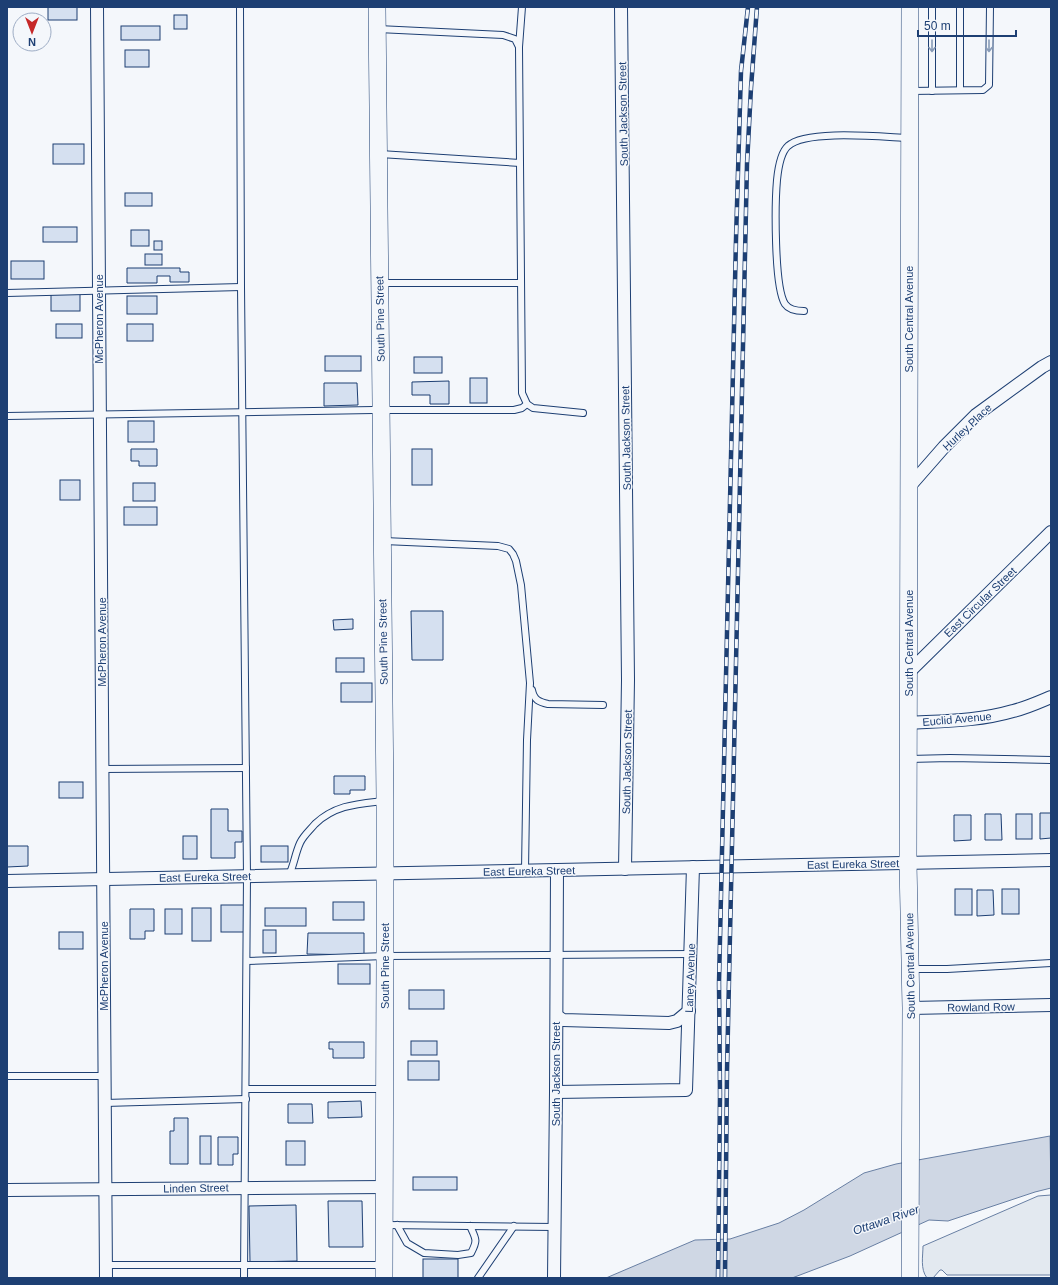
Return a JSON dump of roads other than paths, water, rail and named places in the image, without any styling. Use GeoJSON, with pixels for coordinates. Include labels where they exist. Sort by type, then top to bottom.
{"type":"FeatureCollection","features":[{"type":"Feature","properties":{"kind":"main road","name":"South Pine Street"},"geometry":{"type":"LineString","coordinates":[[377,7],[386,956],[384,1187],[390,1225],[384,1272]]}},
{"type":"Feature","properties":{"kind":"main road","name":"South Central Avenue"},"geometry":{"type":"LineString","coordinates":[[910,7],[908,723],[908,863],[911,1008],[910,1270]]}},
{"type":"Feature","properties":{"kind":"street","name":"McPheron Avenue"},"geometry":{"type":"LineString","coordinates":[[97,7],[106,1278]]}},
{"type":"Feature","properties":{"kind":"street","name":"South Jackson Street"},"geometry":{"type":"LineString","coordinates":[[621,7],[628,680],[625,869]]}},
{"type":"Feature","properties":{"kind":"street","name":"Hurley Place"},"geometry":{"type":"LineString","coordinates":[[909,486],[944,447],[976,415],[1051,362]]}},
{"type":"Feature","properties":{"kind":"street","name":"East Circular Street"},"geometry":{"type":"LineString","coordinates":[[909,672],[1051,532]]}},
{"type":"Feature","properties":{"kind":"street","name":"Euclid Avenue"},"geometry":{"type":"LineString","coordinates":[[908,723],[969,720],[990,717],[1015,711],[1051,697]]}},
{"type":"Feature","properties":{"kind":"street","name":"East Eureka Street"},"geometry":{"type":"LineString","coordinates":[[7,881],[1051,860]]}},
{"type":"Feature","properties":{"kind":"street","name":"Laney Avenue"},"geometry":{"type":"LineString","coordinates":[[556,1092],[686,1090],[693,867]]}},
{"type":"Feature","properties":{"kind":"street","name":"South Jackson Street"},"geometry":{"type":"LineString","coordinates":[[554,1278],[557,870]]}},
{"type":"Feature","properties":{"kind":"street","name":"Rowland Row"},"geometry":{"type":"LineString","coordinates":[[911,1008],[1051,1005]]}},
{"type":"Feature","properties":{"kind":"street"},"geometry":{"type":"LineString","coordinates":[[556,1016],[563,1020],[669,1023],[677,1021],[689,1011]]}},
{"type":"Feature","properties":{"kind":"street","name":"Linden Street"},"geometry":{"type":"LineString","coordinates":[[7,1190],[384,1187]]}},
{"type":"Feature","properties":{"kind":"lane"},"geometry":{"type":"LineString","coordinates":[[240,7],[242,412],[247,876],[244,1278]]}},
{"type":"Feature","properties":{"kind":"lane"},"geometry":{"type":"LineString","coordinates":[[522,7],[520,47],[522,393],[527,404],[533,408],[583,413]]}},
{"type":"Feature","properties":{"kind":"lane"},"geometry":{"type":"LineString","coordinates":[[932,7],[932,91]]}},
{"type":"Feature","properties":{"kind":"lane"},"geometry":{"type":"LineString","coordinates":[[960,7],[960,90]]}},
{"type":"Feature","properties":{"kind":"lane"},"geometry":{"type":"LineString","coordinates":[[910,91],[983,90],[989,85],[990,7]]}},
{"type":"Feature","properties":{"kind":"lane"},"geometry":{"type":"LineString","coordinates":[[377,29],[503,35],[515,40],[520,47]]}},
{"type":"Feature","properties":{"kind":"lane"},"geometry":{"type":"LineString","coordinates":[[804,311],[793,310],[785,305],[778,275],[776,219],[777,179],[782,155],[788,146],[796,141],[808,137],[840,136],[910,138]]}},
{"type":"Feature","properties":{"kind":"lane"},"geometry":{"type":"LineString","coordinates":[[378,154],[520,163]]}},
{"type":"Feature","properties":{"kind":"lane"},"geometry":{"type":"LineString","coordinates":[[380,283],[521,283]]}},
{"type":"Feature","properties":{"kind":"lane"},"geometry":{"type":"LineString","coordinates":[[7,293],[241,287]]}},
{"type":"Feature","properties":{"kind":"lane"},"geometry":{"type":"LineString","coordinates":[[7,416],[381,410],[514,410],[522,408],[527,404]]}},
{"type":"Feature","properties":{"kind":"lane"},"geometry":{"type":"LineString","coordinates":[[382,541],[498,546],[510,550],[516,561],[521,585],[530,683],[533,696],[539,702],[548,704],[603,705]]}},
{"type":"Feature","properties":{"kind":"lane"},"geometry":{"type":"LineString","coordinates":[[525,871],[527,740],[530,683]]}},
{"type":"Feature","properties":{"kind":"lane"},"geometry":{"type":"LineString","coordinates":[[908,759],[950,758],[1051,760]]}},
{"type":"Feature","properties":{"kind":"lane"},"geometry":{"type":"LineString","coordinates":[[103,770],[246,768]]}},
{"type":"Feature","properties":{"kind":"lane"},"geometry":{"type":"LineString","coordinates":[[289,876],[300,843],[321,819],[332,811],[344,807],[356,804],[385,801]]}},
{"type":"Feature","properties":{"kind":"lane"},"geometry":{"type":"LineString","coordinates":[[246,961],[386,956],[690,954]]}},
{"type":"Feature","properties":{"kind":"lane"},"geometry":{"type":"LineString","coordinates":[[910,969],[947,969],[1051,963]]}},
{"type":"Feature","properties":{"kind":"lane"},"geometry":{"type":"LineString","coordinates":[[7,1076],[105,1076]]}},
{"type":"Feature","properties":{"kind":"lane"},"geometry":{"type":"LineString","coordinates":[[246,1089],[385,1089]]}},
{"type":"Feature","properties":{"kind":"lane"},"geometry":{"type":"LineString","coordinates":[[105,1103],[246,1099]]}},
{"type":"Feature","properties":{"kind":"lane"},"geometry":{"type":"LineString","coordinates":[[390,1225],[554,1227]]}},
{"type":"Feature","properties":{"kind":"lane"},"geometry":{"type":"LineString","coordinates":[[390,1225],[407,1242],[424,1253],[458,1255],[471,1253],[476,1243],[475,1236],[470,1226]]}},
{"type":"Feature","properties":{"kind":"lane"},"geometry":{"type":"LineString","coordinates":[[478,1278],[514,1226]]}},
{"type":"Feature","properties":{"kind":"lane"},"geometry":{"type":"LineString","coordinates":[[106,1265],[245,1265],[384,1272]]}},
{"type":"Feature","properties":{"kind":"water","name":"Ottawa River"},"geometry":{"type":"Polygon","coordinates":[[[1050,1136],[1051,1188],[948,1221],[929,1220],[850,1256],[792,1278],[606,1278],[695,1240],[730,1239],[779,1223],[804,1210],[864,1173],[896,1164],[1050,1136]]]}},
{"type":"Feature","properties":{"kind":"railway"},"geometry":{"type":"LineString","coordinates":[[718,1278],[720,1095],[719,983],[736,239],[741,71],[748,7]]}},
{"type":"Feature","properties":{"kind":"railway"},"geometry":{"type":"LineString","coordinates":[[725,1278],[727,1071],[747,164],[757,7]]}}]}
